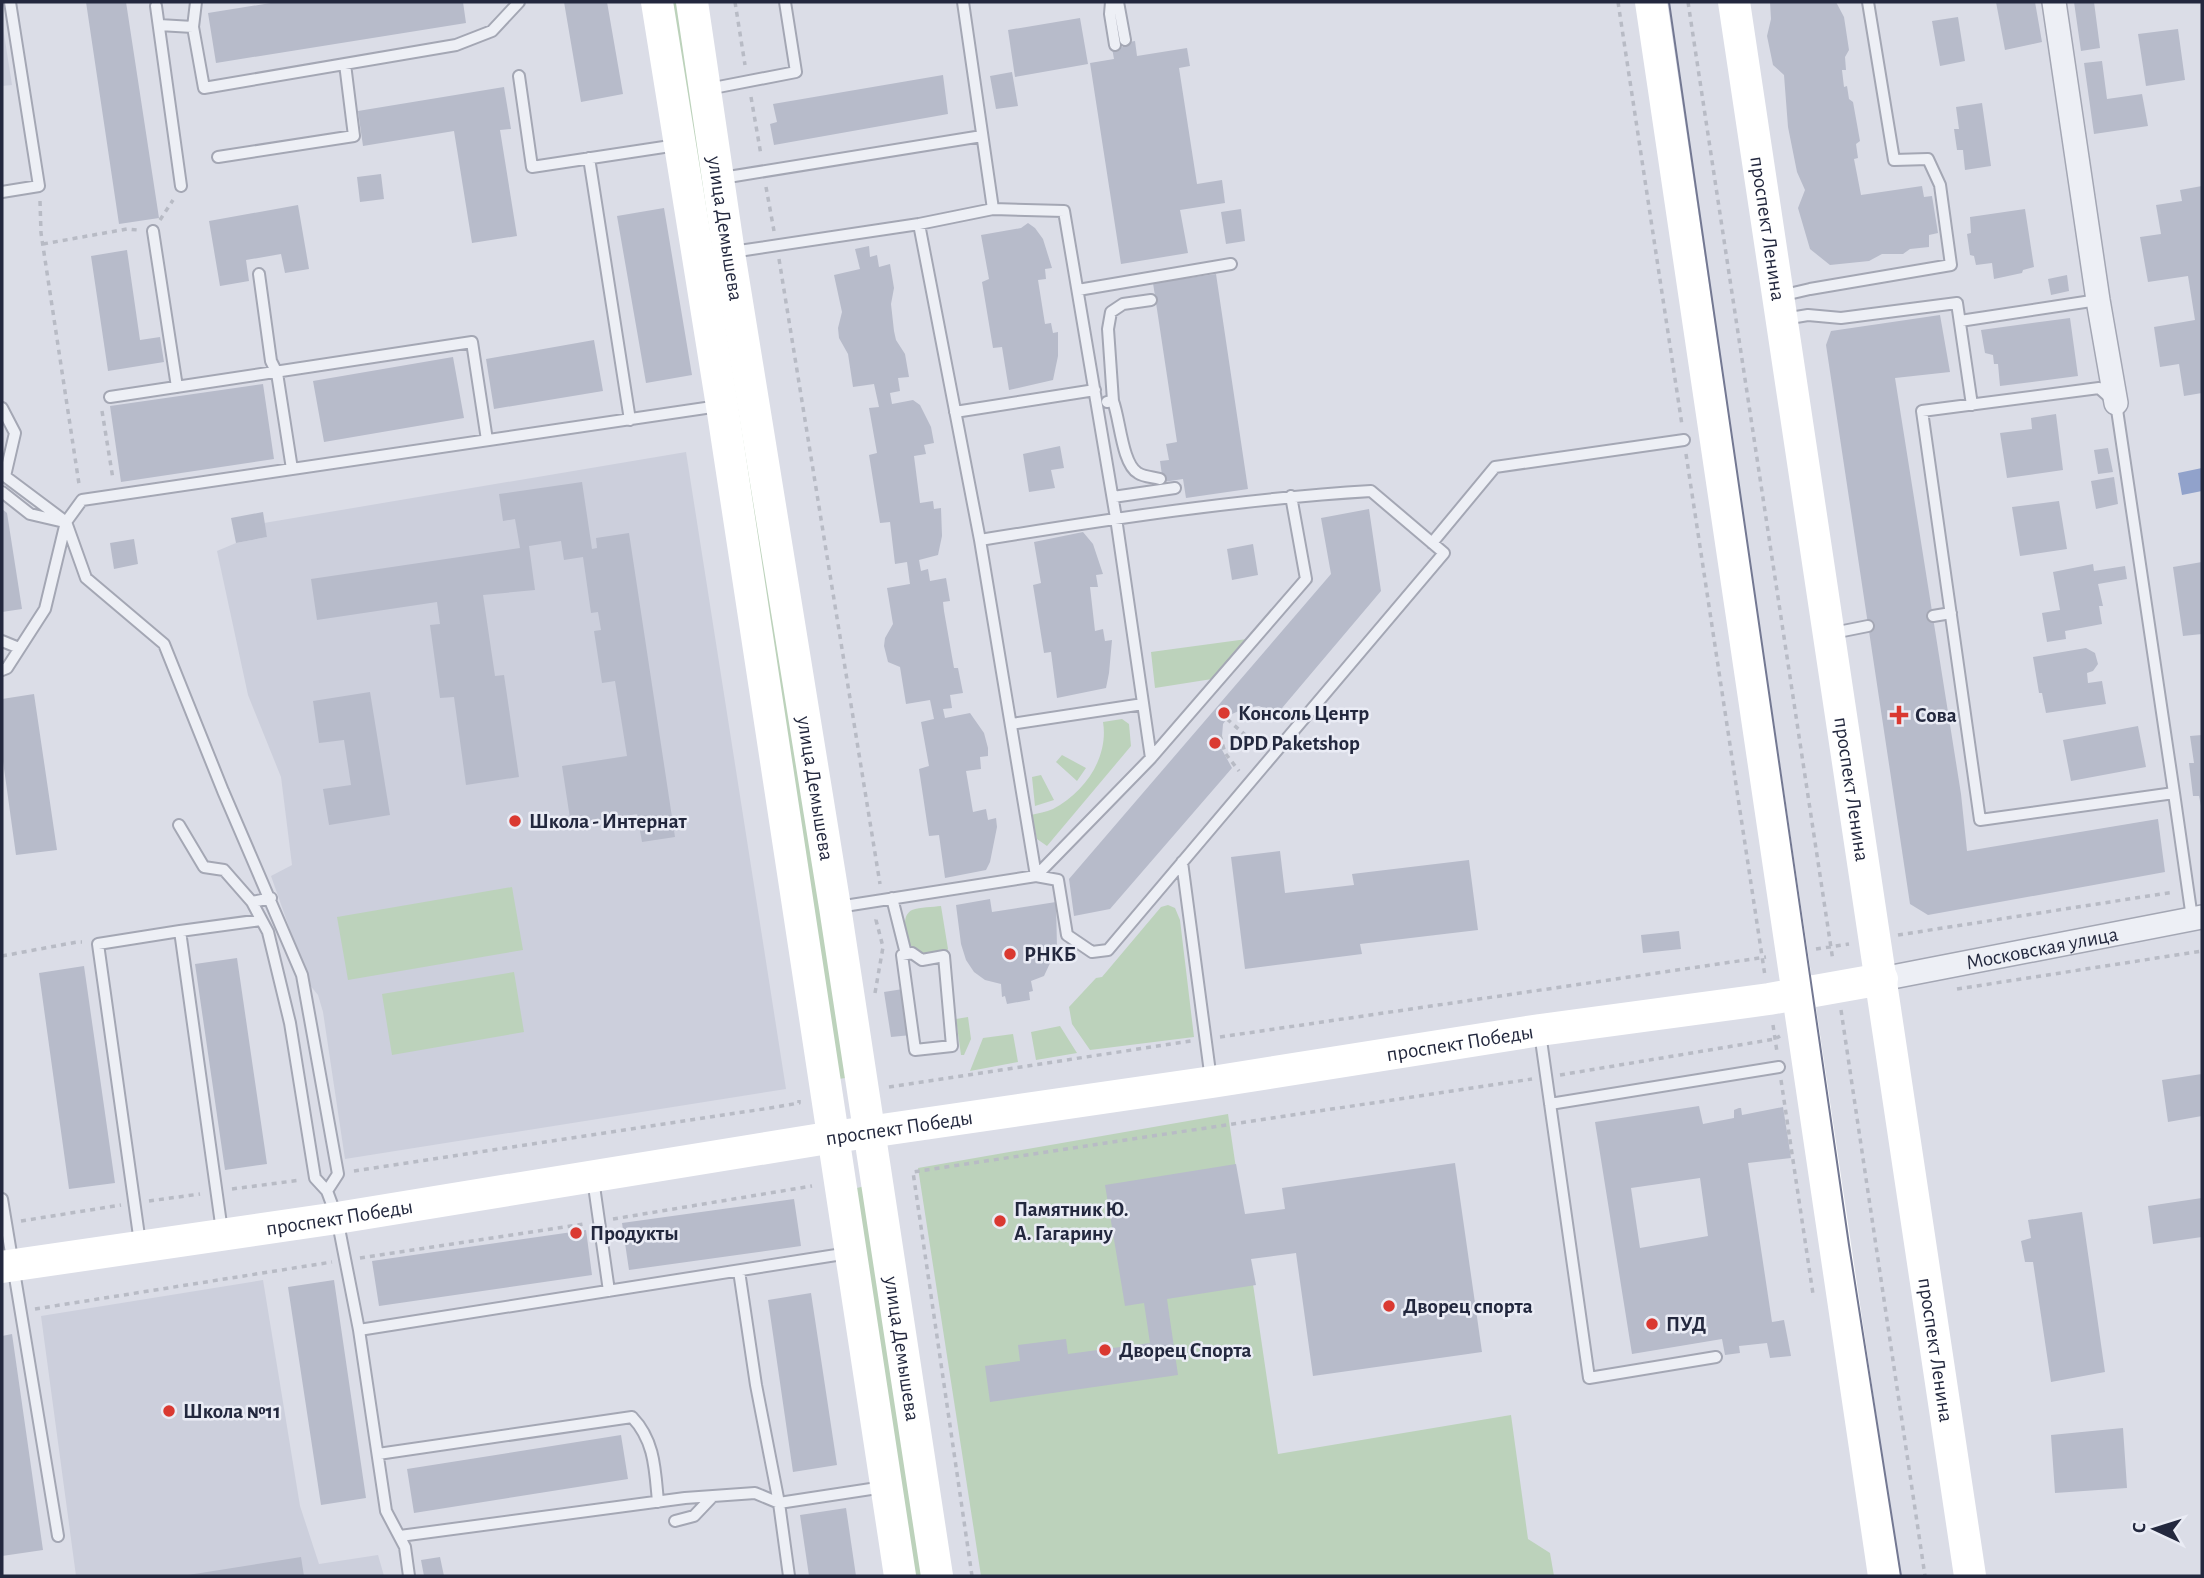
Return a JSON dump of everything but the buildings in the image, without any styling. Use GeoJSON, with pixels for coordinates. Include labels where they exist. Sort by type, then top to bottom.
{"type":"FeatureCollection","features":[{"type":"Feature","properties":{"kind":"street","name":"улица Демышева"},"geometry":{"type":"LineString","coordinates":[[657,2],[722,406],[900,1576]]}},
{"type":"Feature","properties":{"kind":"street","name":"улица Демышева"},"geometry":{"type":"LineString","coordinates":[[692,2],[729,253],[835,907],[937,1576]]}},
{"type":"Feature","properties":{"kind":"street"},"geometry":{"type":"LineString","coordinates":[[1651,2],[1777,956],[1884,1576]]}},
{"type":"Feature","properties":{"kind":"street","name":"проспект Ленина"},"geometry":{"type":"LineString","coordinates":[[1734,2],[1970,1576]]}},
{"type":"Feature","properties":{"kind":"street"},"geometry":{"type":"LineString","coordinates":[[2054,2],[2116,403]]}},
{"type":"Feature","properties":{"kind":"street","name":"Московская улица"},"geometry":{"type":"LineString","coordinates":[[1882,979],[2197,917]]}},
{"type":"Feature","properties":{"kind":"street","name":"проспект Победы"},"geometry":{"type":"LineString","coordinates":[[5,1265],[223,1234],[332,1205],[592,1175],[1212,1083],[1882,979]]}},
{"type":"Feature","properties":{"kind":"lane"},"geometry":{"type":"LineString","coordinates":[[2,192],[39,186],[10,2]]}},
{"type":"Feature","properties":{"kind":"lane"},"geometry":{"type":"LineString","coordinates":[[196,2],[193,27],[204,88],[456,45],[492,31],[519,2]]}},
{"type":"Feature","properties":{"kind":"lane"},"geometry":{"type":"LineString","coordinates":[[705,90],[796,72],[785,2]]}},
{"type":"Feature","properties":{"kind":"lane"},"geometry":{"type":"LineString","coordinates":[[963,2],[993,209]]}},
{"type":"Feature","properties":{"kind":"lane"},"geometry":{"type":"LineString","coordinates":[[1111,2],[1110,14],[1120,43],[1118,2]]}},
{"type":"Feature","properties":{"kind":"lane"},"geometry":{"type":"LineString","coordinates":[[1780,308],[1810,289],[1951,265],[1940,185],[1928,159],[1894,160],[1868,2]]}},
{"type":"Feature","properties":{"kind":"lane"},"geometry":{"type":"LineString","coordinates":[[156,6],[181,186]]}},
{"type":"Feature","properties":{"kind":"lane"},"geometry":{"type":"LineString","coordinates":[[159,26],[193,27]]}},
{"type":"Feature","properties":{"kind":"lane"},"geometry":{"type":"LineString","coordinates":[[218,157],[354,136],[345,64]]}},
{"type":"Feature","properties":{"kind":"lane"},"geometry":{"type":"LineString","coordinates":[[519,76],[532,167],[680,145]]}},
{"type":"Feature","properties":{"kind":"lane"},"geometry":{"type":"LineString","coordinates":[[718,178],[982,136]]}},
{"type":"Feature","properties":{"kind":"lane"},"geometry":{"type":"LineString","coordinates":[[589,158],[630,420]]}},
{"type":"Feature","properties":{"kind":"lane"},"geometry":{"type":"LineString","coordinates":[[729,253],[919,224],[993,209],[1064,211],[1113,498],[1151,758]]}},
{"type":"Feature","properties":{"kind":"lane"},"geometry":{"type":"LineString","coordinates":[[919,224],[980,540],[1036,876]]}},
{"type":"Feature","properties":{"kind":"lane"},"geometry":{"type":"LineString","coordinates":[[153,231],[177,387]]}},
{"type":"Feature","properties":{"kind":"lane"},"geometry":{"type":"LineString","coordinates":[[1078,290],[1231,264]]}},
{"type":"Feature","properties":{"kind":"lane"},"geometry":{"type":"LineString","coordinates":[[259,274],[271,361],[277,373],[292,469]]}},
{"type":"Feature","properties":{"kind":"lane"},"geometry":{"type":"LineString","coordinates":[[1151,300],[1123,304],[1111,312],[1108,329],[1113,401],[1129,462],[1137,473],[1160,479]]}},
{"type":"Feature","properties":{"kind":"lane"},"geometry":{"type":"LineString","coordinates":[[1960,321],[2098,300]]}},
{"type":"Feature","properties":{"kind":"lane"},"geometry":{"type":"LineString","coordinates":[[1780,308],[1808,315],[1841,318],[1957,303],[1972,405]]}},
{"type":"Feature","properties":{"kind":"lane"},"geometry":{"type":"LineString","coordinates":[[110,397],[472,342],[487,440]]}},
{"type":"Feature","properties":{"kind":"lane"},"geometry":{"type":"LineString","coordinates":[[2174,793],[1980,820],[1922,411],[2099,388],[2116,403],[2174,793],[2188,890],[2197,917]]}},
{"type":"Feature","properties":{"kind":"lane"},"geometry":{"type":"LineString","coordinates":[[955,412],[1095,390]]}},
{"type":"Feature","properties":{"kind":"lane"},"geometry":{"type":"LineString","coordinates":[[1097,404],[1113,401]]}},
{"type":"Feature","properties":{"kind":"lane"},"geometry":{"type":"LineString","coordinates":[[2,670],[7,668],[45,609],[66,522],[82,500],[722,406]]}},
{"type":"Feature","properties":{"kind":"lane"},"geometry":{"type":"LineString","coordinates":[[2,408],[15,432],[3,475],[66,522],[86,578],[164,644],[233,815],[271,898],[302,975],[338,1174],[332,1205]]}},
{"type":"Feature","properties":{"kind":"lane"},"geometry":{"type":"LineString","coordinates":[[1432,543],[1495,467],[1684,440]]}},
{"type":"Feature","properties":{"kind":"lane"},"geometry":{"type":"LineString","coordinates":[[1113,498],[1175,488]]}},
{"type":"Feature","properties":{"kind":"lane"},"geometry":{"type":"LineString","coordinates":[[835,907],[1036,876],[1058,880],[1067,935],[1093,952],[1108,950],[1444,553],[1371,491],[1291,496],[1116,518],[980,540]]}},
{"type":"Feature","properties":{"kind":"lane"},"geometry":{"type":"LineString","coordinates":[[2,492],[30,514],[66,522]]}},
{"type":"Feature","properties":{"kind":"lane"},"geometry":{"type":"LineString","coordinates":[[1036,876],[1151,758],[1306,579],[1291,496]]}},
{"type":"Feature","properties":{"kind":"lane"},"geometry":{"type":"LineString","coordinates":[[1933,616],[1951,613]]}},
{"type":"Feature","properties":{"kind":"lane"},"geometry":{"type":"LineString","coordinates":[[1829,634],[1868,626]]}},
{"type":"Feature","properties":{"kind":"lane"},"geometry":{"type":"LineString","coordinates":[[2,641],[19,648]]}},
{"type":"Feature","properties":{"kind":"lane"},"geometry":{"type":"LineString","coordinates":[[1011,724],[1143,704]]}},
{"type":"Feature","properties":{"kind":"lane"},"geometry":{"type":"LineString","coordinates":[[179,825],[204,867],[224,870],[252,902],[268,932],[290,1023],[315,1178],[332,1205],[346,1260],[386,1511],[405,1547],[409,1576]]}},
{"type":"Feature","properties":{"kind":"lane"},"geometry":{"type":"LineString","coordinates":[[1182,862],[1212,1083]]}},
{"type":"Feature","properties":{"kind":"lane"},"geometry":{"type":"LineString","coordinates":[[252,902],[271,898]]}},
{"type":"Feature","properties":{"kind":"lane"},"geometry":{"type":"LineString","coordinates":[[887,899],[906,954]]}},
{"type":"Feature","properties":{"kind":"lane"},"geometry":{"type":"LineString","coordinates":[[140,1246],[98,944],[261,920]]}},
{"type":"Feature","properties":{"kind":"lane"},"geometry":{"type":"LineString","coordinates":[[180,931],[223,1234]]}},
{"type":"Feature","properties":{"kind":"lane"},"geometry":{"type":"LineString","coordinates":[[912,953],[922,960],[943,956],[952,1046],[915,1050],[902,955],[906,954],[912,953]]}},
{"type":"Feature","properties":{"kind":"lane"},"geometry":{"type":"LineString","coordinates":[[1540,1030],[1589,1378],[1716,1357]]}},
{"type":"Feature","properties":{"kind":"lane"},"geometry":{"type":"LineString","coordinates":[[1550,1104],[1779,1067]]}},
{"type":"Feature","properties":{"kind":"lane"},"geometry":{"type":"LineString","coordinates":[[592,1175],[609,1291]]}},
{"type":"Feature","properties":{"kind":"lane"},"geometry":{"type":"LineString","coordinates":[[2,1199],[6,1223],[5,1265],[21,1311],[58,1536]]}},
{"type":"Feature","properties":{"kind":"lane"},"geometry":{"type":"LineString","coordinates":[[359,1330],[852,1252]]}},
{"type":"Feature","properties":{"kind":"lane"},"geometry":{"type":"LineString","coordinates":[[739,1271],[789,1576]]}},
{"type":"Feature","properties":{"kind":"lane"},"geometry":{"type":"LineString","coordinates":[[378,1454],[632,1417],[642,1427],[650,1442],[658,1502]]}},
{"type":"Feature","properties":{"kind":"lane"},"geometry":{"type":"LineString","coordinates":[[400,1536],[713,1496],[755,1493],[779,1503],[887,1487]]}},
{"type":"Feature","properties":{"kind":"lane"},"geometry":{"type":"LineString","coordinates":[[675,1521],[694,1516],[713,1496]]}},
{"type":"Feature","properties":{"kind":"path"},"geometry":{"type":"LineString","coordinates":[[735,2],[887,899],[876,920],[883,947],[874,999]]}},
{"type":"Feature","properties":{"kind":"path"},"geometry":{"type":"LineString","coordinates":[[1618,2],[1684,440],[1777,956],[1783,996],[1779,1067],[1814,1301]]}},
{"type":"Feature","properties":{"kind":"path"},"geometry":{"type":"LineString","coordinates":[[1688,2],[1925,1576]]}},
{"type":"Feature","properties":{"kind":"path"},"geometry":{"type":"LineString","coordinates":[[39,186],[43,244],[82,500]]}},
{"type":"Feature","properties":{"kind":"path"},"geometry":{"type":"LineString","coordinates":[[43,244],[127,229],[153,231],[181,186]]}},
{"type":"Feature","properties":{"kind":"path"},"geometry":{"type":"LineString","coordinates":[[110,397],[102,409],[115,495]]}},
{"type":"Feature","properties":{"kind":"path"},"geometry":{"type":"LineString","coordinates":[[1227,719],[1259,747]]}},
{"type":"Feature","properties":{"kind":"path"},"geometry":{"type":"LineString","coordinates":[[1220,735],[1225,753],[1239,771]]}},
{"type":"Feature","properties":{"kind":"path"},"geometry":{"type":"LineString","coordinates":[[887,1075],[889,1088],[1777,956],[1922,930],[2188,890]]}},
{"type":"Feature","properties":{"kind":"path"},"geometry":{"type":"LineString","coordinates":[[2,956],[77,942],[98,944]]}},
{"type":"Feature","properties":{"kind":"path"},"geometry":{"type":"LineString","coordinates":[[338,1174],[799,1103]]}},
{"type":"Feature","properties":{"kind":"path"},"geometry":{"type":"LineString","coordinates":[[913,1172],[972,1576]]}},
{"type":"Feature","properties":{"kind":"path"},"geometry":{"type":"LineString","coordinates":[[6,1223],[315,1178]]}},
{"type":"Feature","properties":{"kind":"path"},"geometry":{"type":"LineString","coordinates":[[21,1311],[599,1222],[812,1186]]}},
{"type":"Feature","properties":{"kind":"shaded area"},"geometry":{"type":"Polygon","coordinates":[[[2,21],[12,85],[2,86],[2,21]]]}},
{"type":"Feature","properties":{"kind":"shaded area","name":"Школа - Интернат"},"geometry":{"type":"Polygon","coordinates":[[[686,452],[786,1089],[345,1159],[323,1012],[318,995],[309,984],[271,876],[292,865],[281,777],[248,695],[217,551],[236,543],[267,537],[264,523],[686,452]]]}},
{"type":"Feature","properties":{"kind":"shaded area","name":"Школа №11"},"geometry":{"type":"Polygon","coordinates":[[[263,1280],[300,1506],[319,1564],[378,1555],[384,1576],[76,1576],[41,1316],[263,1280]]]}},
{"type":"Feature","properties":{"kind":"green space"},"geometry":{"type":"Polygon","coordinates":[[[668,2],[680,2],[851,1077],[839,1079],[668,2]]]}},
{"type":"Feature","properties":{"kind":"green space"},"geometry":{"type":"Polygon","coordinates":[[[1247,639],[1212,679],[1155,688],[1151,652],[1247,639]]]}},
{"type":"Feature","properties":{"kind":"green space"},"geometry":{"type":"Polygon","coordinates":[[[1122,719],[1129,724],[1131,746],[1047,846],[1037,839],[1031,815],[1053,809],[1075,794],[1098,761],[1104,735],[1103,722],[1122,719]]]}},
{"type":"Feature","properties":{"kind":"green space"},"geometry":{"type":"Polygon","coordinates":[[[1062,755],[1086,768],[1077,781],[1056,762],[1062,755]]]}},
{"type":"Feature","properties":{"kind":"green space"},"geometry":{"type":"Polygon","coordinates":[[[1041,775],[1054,800],[1035,806],[1032,777],[1041,775]]]}},
{"type":"Feature","properties":{"kind":"green space"},"geometry":{"type":"Polygon","coordinates":[[[512,887],[523,950],[348,980],[337,917],[512,887]]]}},
{"type":"Feature","properties":{"kind":"green space"},"geometry":{"type":"Polygon","coordinates":[[[1168,905],[1175,908],[1180,920],[1194,1037],[1090,1050],[1072,1024],[1069,1007],[1096,978],[1102,977],[1161,907],[1168,905]]]}},
{"type":"Feature","properties":{"kind":"green space"},"geometry":{"type":"Polygon","coordinates":[[[941,906],[948,949],[944,956],[922,960],[912,953],[906,918],[912,910],[941,906]]]}},
{"type":"Feature","properties":{"kind":"green space"},"geometry":{"type":"Polygon","coordinates":[[[514,972],[524,1032],[392,1055],[382,994],[514,972]]]}},
{"type":"Feature","properties":{"kind":"green space"},"geometry":{"type":"Polygon","coordinates":[[[968,1017],[971,1039],[964,1055],[961,1055],[956,1019],[968,1017]]]}},
{"type":"Feature","properties":{"kind":"green space"},"geometry":{"type":"Polygon","coordinates":[[[1060,1026],[1077,1053],[1036,1060],[1031,1032],[1060,1026]]]}},
{"type":"Feature","properties":{"kind":"green space"},"geometry":{"type":"Polygon","coordinates":[[[1013,1034],[1018,1062],[970,1071],[983,1038],[1013,1034]]]}},
{"type":"Feature","properties":{"kind":"green space","name":"Дворец Спорта"},"geometry":{"type":"Polygon","coordinates":[[[1228,1114],[1278,1454],[1511,1415],[1528,1539],[1550,1553],[1554,1576],[981,1576],[918,1168],[1228,1114]]]}},
{"type":"Feature","properties":{"kind":"green space"},"geometry":{"type":"Polygon","coordinates":[[[865,1186],[924,1576],[911,1576],[853,1189],[865,1186]]]}},
{"type":"Feature","properties":{"kind":"water"},"geometry":{"type":"Polygon","coordinates":[[[2202,468],[2202,491],[2182,495],[2178,473],[2202,468]]]}},
{"type":"Feature","properties":{"kind":"tram line"},"geometry":{"type":"LineString","coordinates":[[1669,2],[1849,1245],[1901,1576]]}},
{"type":"Feature","properties":{"kind":"place","name":"Консоль Центр"},"geometry":{"type":"Point","coordinates":[1224,713]}},
{"type":"Feature","properties":{"kind":"place","name":"Сова"},"geometry":{"type":"Point","coordinates":[1899,715]}},
{"type":"Feature","properties":{"kind":"place","name":"DPD Paketshop"},"geometry":{"type":"Point","coordinates":[1215,743]}},
{"type":"Feature","properties":{"kind":"place","name":"Школа - Интернат"},"geometry":{"type":"Point","coordinates":[515,821]}},
{"type":"Feature","properties":{"kind":"place","name":"РНКБ"},"geometry":{"type":"Point","coordinates":[1010,954]}},
{"type":"Feature","properties":{"kind":"place","name":"Памятник Ю. А. Гагарину"},"geometry":{"type":"Point","coordinates":[1000,1221]}},
{"type":"Feature","properties":{"kind":"place","name":"Продукты"},"geometry":{"type":"Point","coordinates":[576,1233]}},
{"type":"Feature","properties":{"kind":"place","name":"Дворец спорта"},"geometry":{"type":"Point","coordinates":[1389,1306]}},
{"type":"Feature","properties":{"kind":"place","name":"ПУД"},"geometry":{"type":"Point","coordinates":[1652,1324]}},
{"type":"Feature","properties":{"kind":"place","name":"Дворец Спорта"},"geometry":{"type":"Point","coordinates":[1105,1350]}},
{"type":"Feature","properties":{"kind":"place","name":"Школа №11"},"geometry":{"type":"Point","coordinates":[169,1411]}}]}
